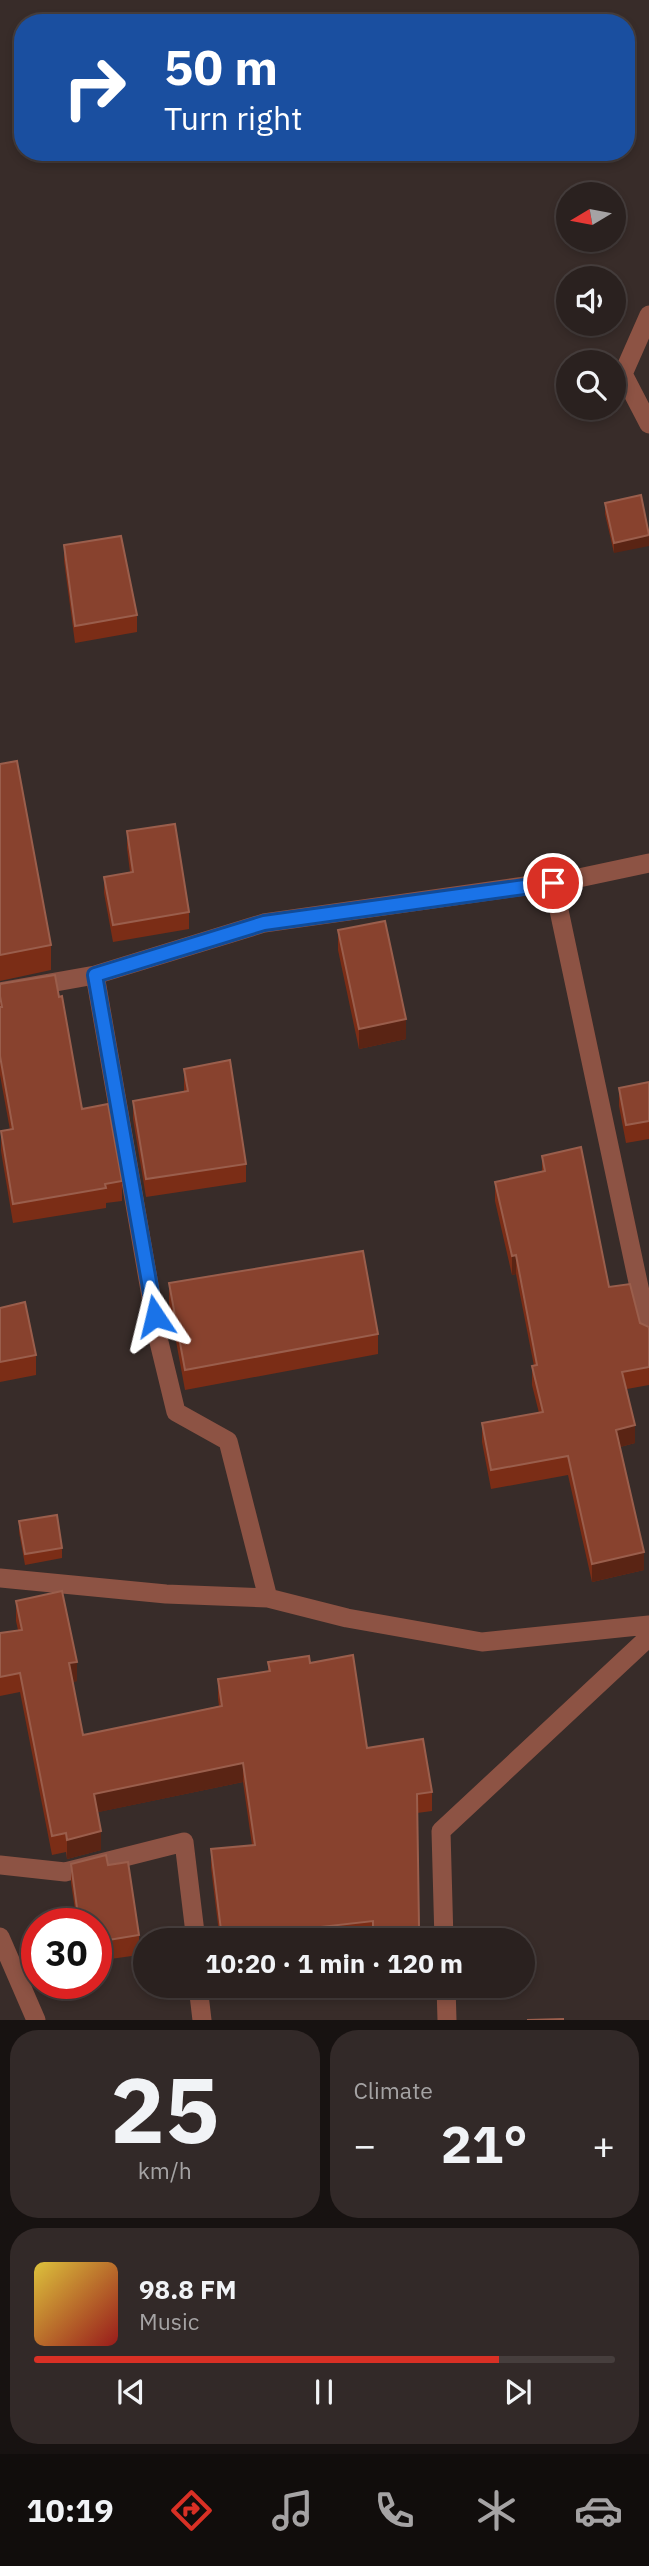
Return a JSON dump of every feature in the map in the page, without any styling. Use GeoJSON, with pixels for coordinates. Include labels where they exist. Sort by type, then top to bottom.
{"type":"FeatureCollection","features":[{"type":"Feature","properties":{"kind":"street"},"geometry":{"type":"LineString","coordinates":[[649,315],[623,374],[649,424]]}},
{"type":"Feature","properties":{"kind":"street"},"geometry":{"type":"LineString","coordinates":[[0,992],[95,975],[264,923],[553,883],[649,863]]}},
{"type":"Feature","properties":{"kind":"street"},"geometry":{"type":"LineString","coordinates":[[553,883],[649,1334]]}},
{"type":"Feature","properties":{"kind":"street"},"geometry":{"type":"LineString","coordinates":[[95,975],[159,1342],[176,1412],[228,1441],[268,1598]]}},
{"type":"Feature","properties":{"kind":"street"},"geometry":{"type":"LineString","coordinates":[[0,1578],[166,1594],[268,1598],[347,1618],[482,1642],[649,1625]]}},
{"type":"Feature","properties":{"kind":"street"},"geometry":{"type":"LineString","coordinates":[[444,1928],[441,1830],[649,1637]]}},
{"type":"Feature","properties":{"kind":"street"},"geometry":{"type":"LineString","coordinates":[[0,1865],[65,1872],[184,1842],[194,1928]]}},
{"type":"Feature","properties":{"kind":"street"},"geometry":{"type":"LineString","coordinates":[[0,1937],[36,2020]]}},
{"type":"Feature","properties":{"kind":"street"},"geometry":{"type":"LineString","coordinates":[[199,1998],[202,2020]]}},
{"type":"Feature","properties":{"kind":"street"},"geometry":{"type":"LineString","coordinates":[[446,1998],[447,2020]]}},
{"type":"Feature","properties":{"kind":"building"},"geometry":{"type":"Polygon","coordinates":[[[641,495],[649,535],[614,543],[605,503],[641,495]]]}},
{"type":"Feature","properties":{"kind":"building"},"geometry":{"type":"Polygon","coordinates":[[[121,536],[137,615],[75,626],[64,545],[121,536]]]}},
{"type":"Feature","properties":{"kind":"building"},"geometry":{"type":"Polygon","coordinates":[[[17,761],[51,945],[0,955],[0,764],[17,761]]]}},
{"type":"Feature","properties":{"kind":"building"},"geometry":{"type":"Polygon","coordinates":[[[175,824],[189,912],[113,925],[104,877],[133,872],[127,831],[175,824]]]}},
{"type":"Feature","properties":{"kind":"building"},"geometry":{"type":"Polygon","coordinates":[[[385,921],[406,1019],[359,1029],[338,930],[385,921]]]}},
{"type":"Feature","properties":{"kind":"building"},"geometry":{"type":"Polygon","coordinates":[[[55,975],[59,997],[62,996],[82,1109],[108,1104],[122,1181],[105,1184],[106,1188],[13,1204],[1,1131],[13,1129],[0,1056],[0,984],[55,975]]]}},
{"type":"Feature","properties":{"kind":"building"},"geometry":{"type":"Polygon","coordinates":[[[230,1060],[246,1164],[146,1179],[133,1101],[188,1091],[184,1069],[230,1060]]]}},
{"type":"Feature","properties":{"kind":"building"},"geometry":{"type":"Polygon","coordinates":[[[649,1082],[649,1121],[626,1125],[619,1088],[649,1082]]]}},
{"type":"Feature","properties":{"kind":"building"},"geometry":{"type":"Polygon","coordinates":[[[581,1147],[609,1287],[630,1284],[640,1323],[649,1327],[649,1367],[622,1372],[635,1425],[616,1430],[644,1552],[592,1564],[568,1456],[491,1470],[482,1423],[543,1412],[532,1366],[537,1365],[516,1255],[512,1256],[495,1182],[545,1171],[542,1156],[581,1147]]]}},
{"type":"Feature","properties":{"kind":"building"},"geometry":{"type":"Polygon","coordinates":[[[363,1251],[378,1334],[185,1370],[169,1283],[363,1251]]]}},
{"type":"Feature","properties":{"kind":"building"},"geometry":{"type":"Polygon","coordinates":[[[25,1302],[36,1355],[0,1362],[0,1308],[25,1302]]]}},
{"type":"Feature","properties":{"kind":"building"},"geometry":{"type":"Polygon","coordinates":[[[57,1515],[62,1548],[25,1554],[19,1521],[57,1515]]]}},
{"type":"Feature","properties":{"kind":"building"},"geometry":{"type":"Polygon","coordinates":[[[62,1591],[77,1662],[69,1663],[83,1735],[222,1706],[218,1679],[270,1671],[268,1662],[309,1656],[310,1663],[353,1655],[367,1748],[423,1739],[432,1792],[417,1794],[419,1927],[373,1928],[373,1921],[311,1928],[221,1928],[211,1849],[255,1845],[243,1763],[94,1794],[101,1831],[67,1840],[66,1833],[52,1836],[20,1673],[0,1677],[0,1633],[22,1630],[16,1601],[62,1591]]]}},
{"type":"Feature","properties":{"kind":"building"},"geometry":{"type":"Polygon","coordinates":[[[106,1855],[108,1865],[128,1862],[138,1928],[133,1928],[133,1936],[112,1939],[112,1908],[77,1908],[71,1864],[106,1855]]]}},
{"type":"Feature","properties":{"kind":"route"},"geometry":{"type":"LineString","coordinates":[[155,1316],[95,975],[264,923],[553,883]]}}]}
